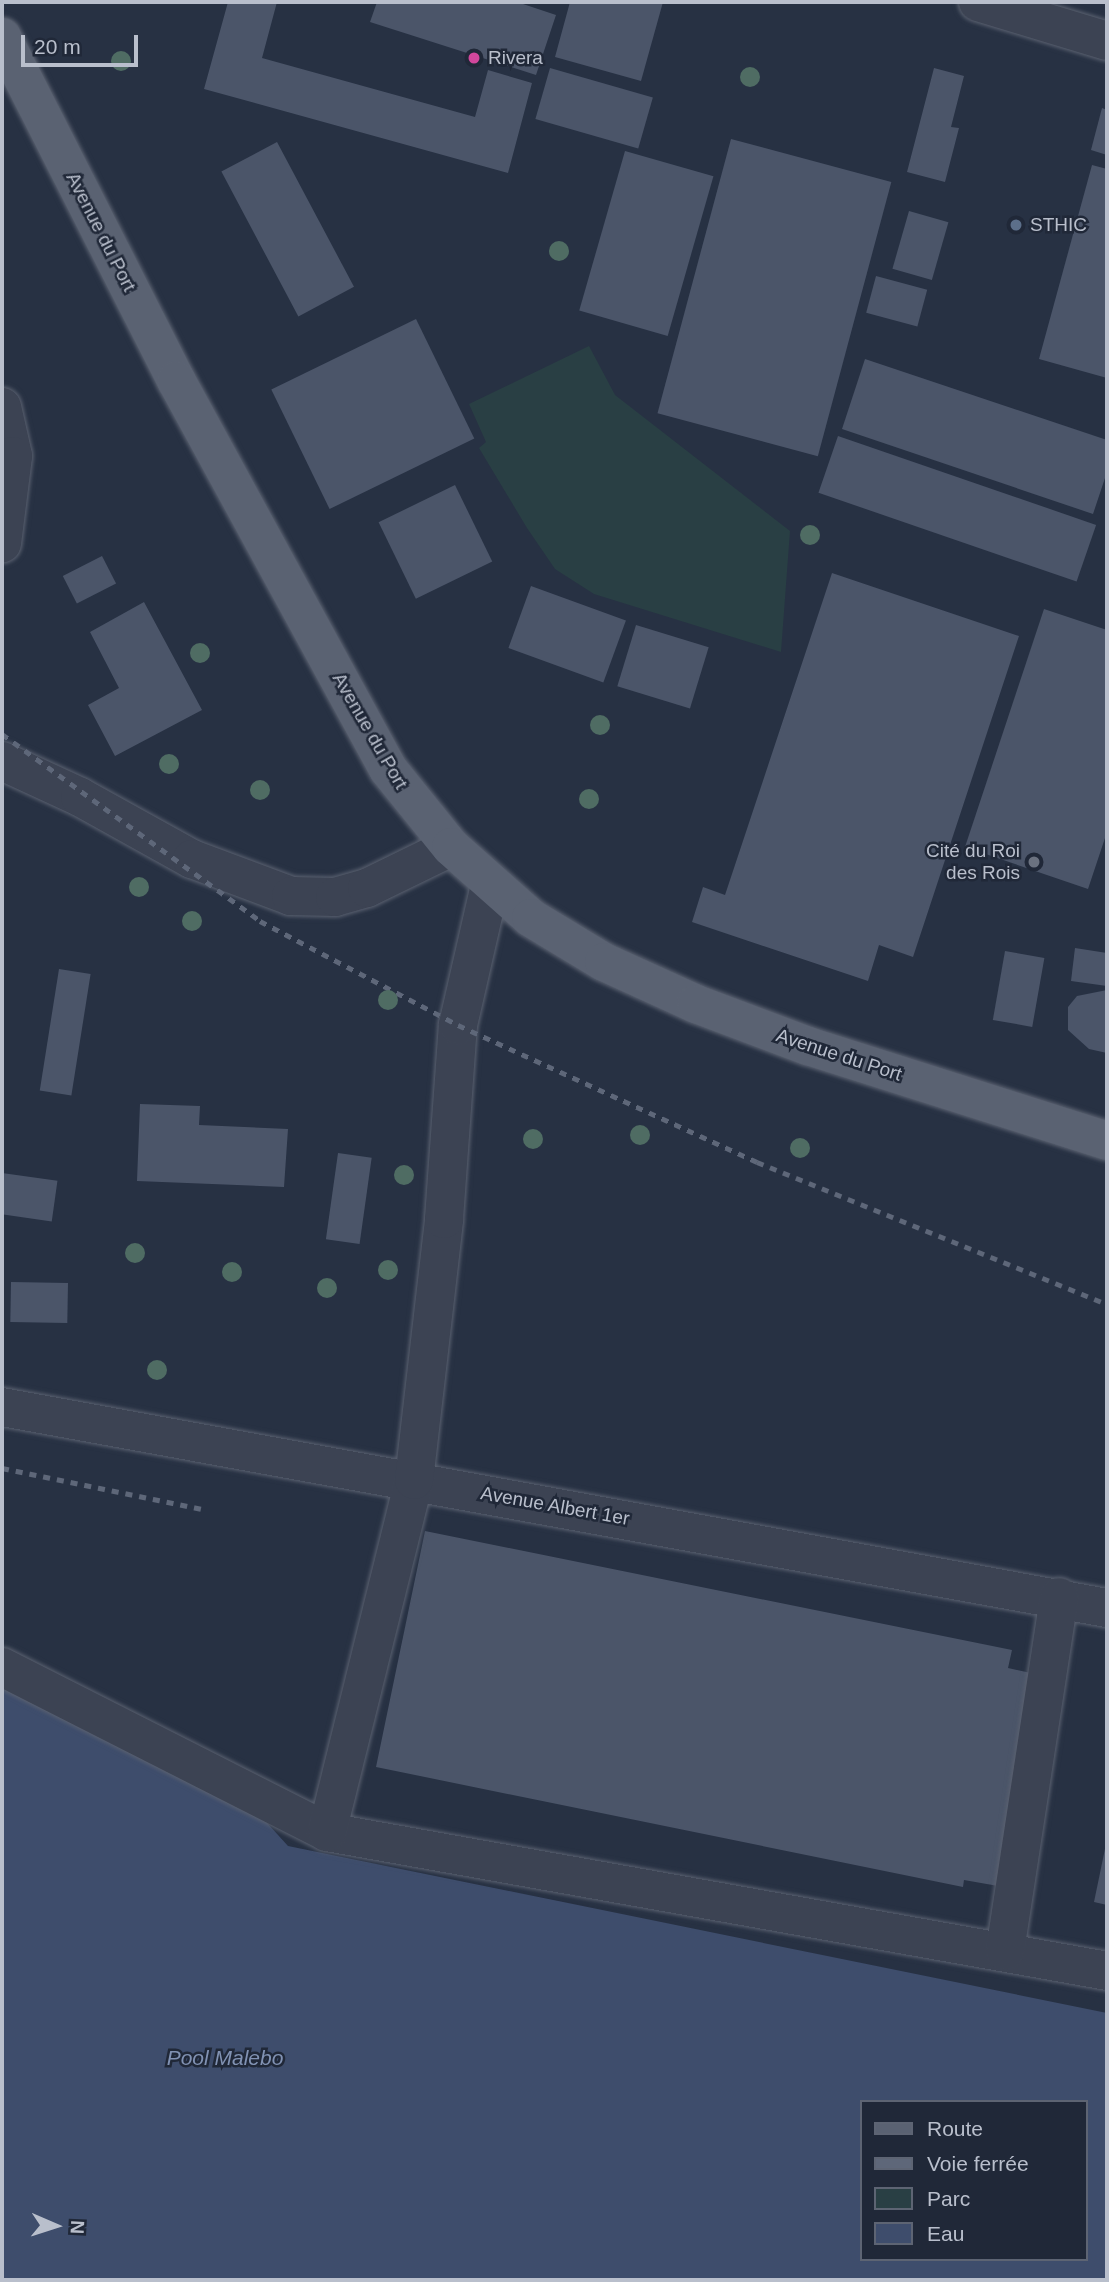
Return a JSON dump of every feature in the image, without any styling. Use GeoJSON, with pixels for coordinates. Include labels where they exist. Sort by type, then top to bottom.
{"type":"FeatureCollection","features":[{"type":"Feature","properties":{"kind":"main road","name":"Avenue du Port"},"geometry":{"type":"LineString","coordinates":[[2,37],[176,380],[388,768],[451,847],[490,885],[531,918],[604,962],[696,1004],[808,1046],[1107,1141]]}},
{"type":"Feature","properties":{"kind":"street"},"geometry":{"type":"LineString","coordinates":[[978,2],[1107,41]]}},
{"type":"Feature","properties":{"kind":"street"},"geometry":{"type":"LineString","coordinates":[[2,407],[13,456],[2,542]]}},
{"type":"Feature","properties":{"kind":"street"},"geometry":{"type":"LineString","coordinates":[[2,761],[80,797],[192,859],[291,896],[335,897],[367,888],[451,847]]}},
{"type":"Feature","properties":{"kind":"street"},"geometry":{"type":"LineString","coordinates":[[327,1832],[414,1480],[444,1219],[458,1025],[490,885]]}},
{"type":"Feature","properties":{"kind":"street","name":"Avenue Albert 1er"},"geometry":{"type":"LineString","coordinates":[[2,1407],[1059,1597],[1107,1608]]}},
{"type":"Feature","properties":{"kind":"street"},"geometry":{"type":"LineString","coordinates":[[1005,1951],[1059,1597]]}},
{"type":"Feature","properties":{"kind":"street"},"geometry":{"type":"LineString","coordinates":[[2,1667],[327,1832],[1107,1971]]}},
{"type":"Feature","properties":{"kind":"green space"},"geometry":{"type":"Polygon","coordinates":[[[589,346],[615,395],[790,531],[781,652],[594,594],[555,569],[527,528],[479,448],[486,442],[469,404],[589,346]]]}},
{"type":"Feature","properties":{"kind":"water","name":"Pool Malebo"},"geometry":{"type":"Polygon","coordinates":[[[2,1688],[250,1804],[288,1846],[1107,2013],[1107,2280],[2,2280],[2,1688]]]}},
{"type":"Feature","properties":{"kind":"building"},"geometry":{"type":"Polygon","coordinates":[[[228,2],[277,2],[262,58],[475,117],[488,70],[532,83],[508,173],[204,89],[228,2]]]}},
{"type":"Feature","properties":{"kind":"building"},"geometry":{"type":"Polygon","coordinates":[[[377,2],[517,2],[556,15],[536,75],[370,22],[377,2]]]}},
{"type":"Feature","properties":{"kind":"building"},"geometry":{"type":"Polygon","coordinates":[[[570,2],[663,2],[641,81],[555,57],[570,2]]]}},
{"type":"Feature","properties":{"kind":"building"},"geometry":{"type":"Polygon","coordinates":[[[550,68],[653,97],[638,148],[535,119],[550,68]]]}},
{"type":"Feature","properties":{"kind":"building"},"geometry":{"type":"Polygon","coordinates":[[[934,68],[964,76],[951,127],[959,128],[945,182],[907,172],[934,68]]]}},
{"type":"Feature","properties":{"kind":"building"},"geometry":{"type":"Polygon","coordinates":[[[1102,108],[1107,110],[1107,155],[1091,150],[1102,108]]]}},
{"type":"Feature","properties":{"kind":"building"},"geometry":{"type":"Polygon","coordinates":[[[731,139],[891,182],[818,456],[657,413],[731,139]]]}},
{"type":"Feature","properties":{"kind":"building"},"geometry":{"type":"Polygon","coordinates":[[[277,142],[354,287],[298,316],[221,172],[277,142]]]}},
{"type":"Feature","properties":{"kind":"building"},"geometry":{"type":"Polygon","coordinates":[[[625,151],[713,176],[668,336],[579,311],[625,151]]]}},
{"type":"Feature","properties":{"kind":"building"},"geometry":{"type":"Polygon","coordinates":[[[1092,165],[1107,169],[1107,378],[1039,359],[1092,165]]]}},
{"type":"Feature","properties":{"kind":"building"},"geometry":{"type":"Polygon","coordinates":[[[909,211],[948,222],[932,280],[892,269],[909,211]]]}},
{"type":"Feature","properties":{"kind":"building"},"geometry":{"type":"Polygon","coordinates":[[[876,276],[927,290],[917,326],[866,313],[876,276]]]}},
{"type":"Feature","properties":{"kind":"building"},"geometry":{"type":"Polygon","coordinates":[[[416,319],[474,439],[330,509],[271,390],[416,319]]]}},
{"type":"Feature","properties":{"kind":"building"},"geometry":{"type":"Polygon","coordinates":[[[865,359],[1107,440],[1107,472],[1093,514],[842,429],[865,359]]]}},
{"type":"Feature","properties":{"kind":"building"},"geometry":{"type":"Polygon","coordinates":[[[838,436],[1096,525],[1077,582],[818,493],[838,436]]]}},
{"type":"Feature","properties":{"kind":"building"},"geometry":{"type":"Polygon","coordinates":[[[455,485],[492,561],[416,599],[379,522],[455,485]]]}},
{"type":"Feature","properties":{"kind":"building"},"geometry":{"type":"Polygon","coordinates":[[[102,556],[116,584],[77,604],[63,576],[102,556]]]}},
{"type":"Feature","properties":{"kind":"building"},"geometry":{"type":"Polygon","coordinates":[[[832,573],[1019,636],[913,957],[879,945],[868,981],[692,922],[703,887],[725,895],[832,573]]]}},
{"type":"Feature","properties":{"kind":"building"},"geometry":{"type":"Polygon","coordinates":[[[531,586],[626,621],[603,683],[508,648],[531,586]]]}},
{"type":"Feature","properties":{"kind":"building"},"geometry":{"type":"Polygon","coordinates":[[[144,602],[202,710],[115,756],[88,705],[119,688],[90,632],[144,602]]]}},
{"type":"Feature","properties":{"kind":"building"},"geometry":{"type":"Polygon","coordinates":[[[1044,609],[1107,630],[1107,832],[1088,889],[965,847],[1044,609]]]}},
{"type":"Feature","properties":{"kind":"building"},"geometry":{"type":"Polygon","coordinates":[[[636,625],[709,647],[690,708],[617,686],[636,625]]]}},
{"type":"Feature","properties":{"kind":"building"},"geometry":{"type":"Polygon","coordinates":[[[1075,948],[1107,953],[1107,986],[1071,981],[1075,948]]]}},
{"type":"Feature","properties":{"kind":"building"},"geometry":{"type":"Polygon","coordinates":[[[1005,951],[1044,958],[1032,1027],[993,1020],[1005,951]]]}},
{"type":"Feature","properties":{"kind":"building"},"geometry":{"type":"Polygon","coordinates":[[[59,969],[91,974],[71,1095],[40,1090],[59,969]]]}},
{"type":"Feature","properties":{"kind":"building"},"geometry":{"type":"Polygon","coordinates":[[[1107,990],[1107,1053],[1089,1049],[1068,1030],[1068,1007],[1077,996],[1107,990]]]}},
{"type":"Feature","properties":{"kind":"building"},"geometry":{"type":"Polygon","coordinates":[[[140,1104],[200,1106],[199,1125],[288,1129],[284,1187],[137,1181],[140,1104]]]}},
{"type":"Feature","properties":{"kind":"building"},"geometry":{"type":"Polygon","coordinates":[[[338,1153],[372,1158],[360,1244],[326,1239],[338,1153]]]}},
{"type":"Feature","properties":{"kind":"building"},"geometry":{"type":"Polygon","coordinates":[[[2,1173],[57,1181],[52,1221],[2,1214],[2,1173]]]}},
{"type":"Feature","properties":{"kind":"building"},"geometry":{"type":"Polygon","coordinates":[[[11,1282],[68,1283],[67,1323],[10,1322],[11,1282]]]}},
{"type":"Feature","properties":{"kind":"building"},"geometry":{"type":"Polygon","coordinates":[[[425,1531],[1012,1650],[1008,1668],[1040,1675],[998,1886],[964,1880],[963,1887],[376,1767],[425,1531]]]}},
{"type":"Feature","properties":{"kind":"building"},"geometry":{"type":"Polygon","coordinates":[[[1107,1844],[1107,1905],[1094,1902],[1107,1844]]]}},
{"type":"Feature","properties":{"kind":"railway"},"geometry":{"type":"LineString","coordinates":[[2,734],[260,921],[458,1025],[757,1162],[1107,1304]]}},
{"type":"Feature","properties":{"kind":"railway"},"geometry":{"type":"LineString","coordinates":[[2,1468],[201,1509]]}},
{"type":"Feature","properties":{"kind":"place","name":"Rivera"},"geometry":{"type":"Point","coordinates":[474,58]}},
{"type":"Feature","properties":{"kind":"place","name":"STHIC"},"geometry":{"type":"Point","coordinates":[1016,225]}},
{"type":"Feature","properties":{"kind":"place","name":"Cité du Roi des Rois"},"geometry":{"type":"Point","coordinates":[1034,862]}}]}
